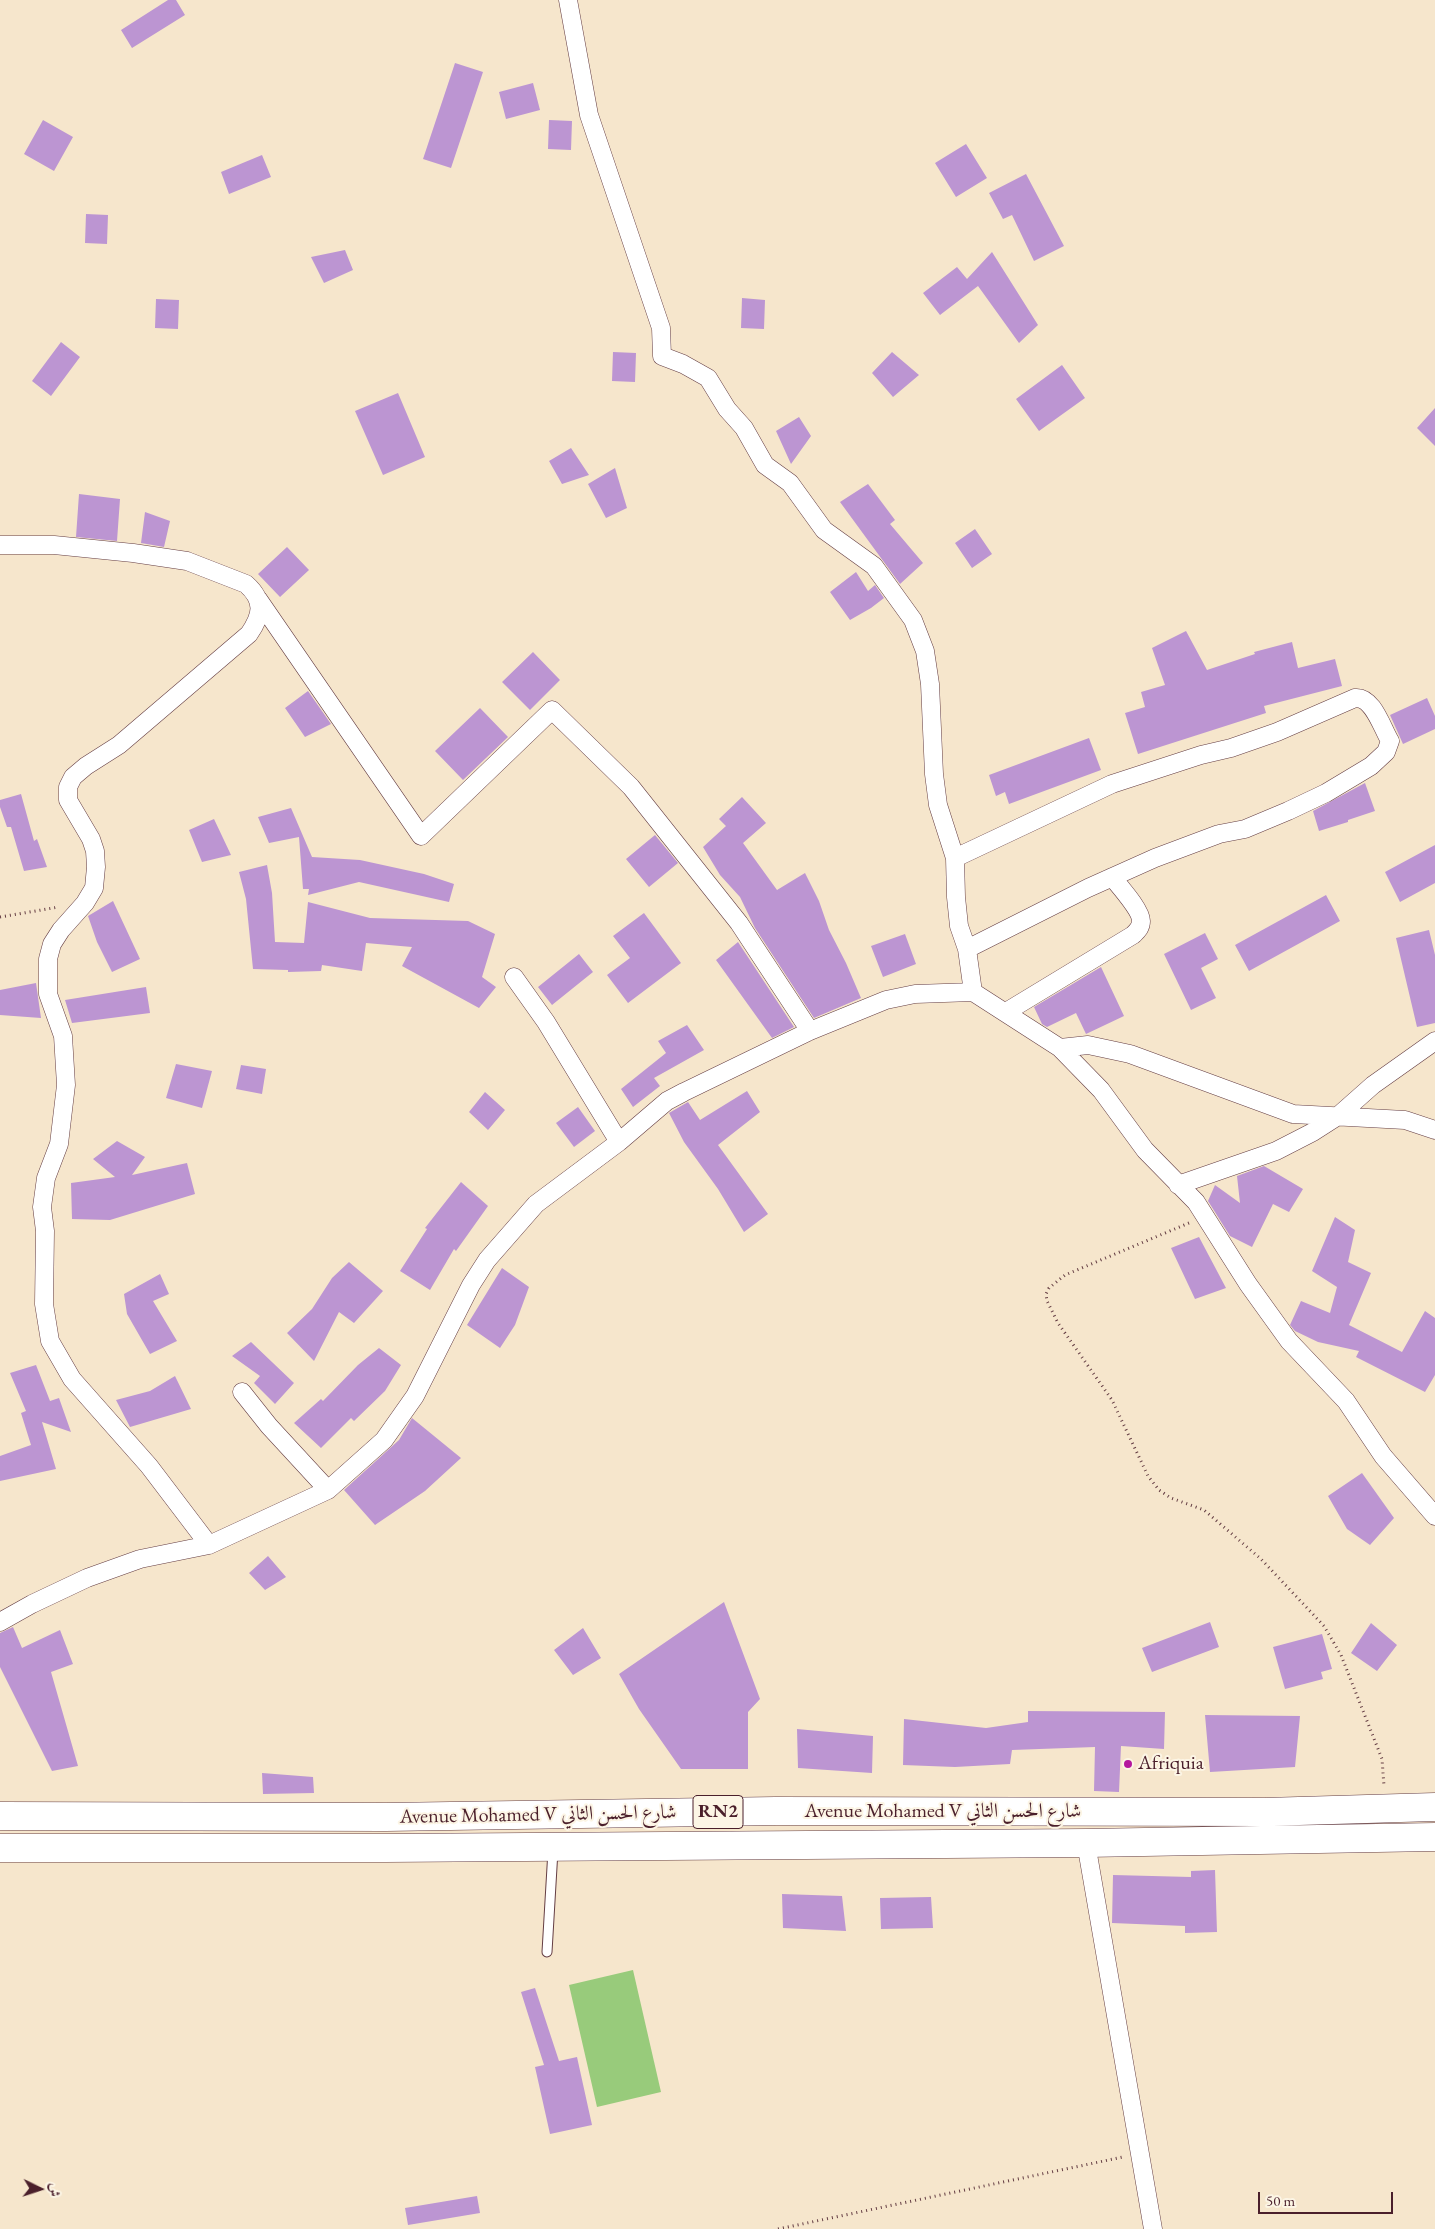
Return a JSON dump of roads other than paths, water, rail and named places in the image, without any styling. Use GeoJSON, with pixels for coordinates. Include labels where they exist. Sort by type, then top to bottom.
{"type":"FeatureCollection","features":[{"type":"Feature","properties":{"kind":"highway","name":"Avenue Mohamed V شارع الحسن الثاني"},"geometry":{"type":"LineString","coordinates":[[0,1816],[386,1817],[776,1811],[1076,1812],[1435,1808]]}},
{"type":"Feature","properties":{"kind":"highway","name":"Avenue Mohamed V شارع الحسن الثاني"},"geometry":{"type":"LineString","coordinates":[[0,1848],[554,1847],[1086,1843],[1435,1837]]}},
{"type":"Feature","properties":{"kind":"street"},"geometry":{"type":"LineString","coordinates":[[568,0],[589,115],[661,328],[662,356],[683,364],[708,378],[727,409],[744,428],[765,465],[790,483],[824,530],[874,566],[914,620],[925,651],[930,684],[934,774],[938,805],[955,858],[956,897],[960,926],[968,949],[973,992]]}},
{"type":"Feature","properties":{"kind":"street"},"geometry":{"type":"LineString","coordinates":[[0,545],[54,545],[133,553],[187,562],[246,584],[254,591],[421,836],[552,710],[631,787],[739,923],[810,1031]]}},
{"type":"Feature","properties":{"kind":"street"},"geometry":{"type":"LineString","coordinates":[[209,1545],[148,1466],[72,1379],[50,1341],[44,1304],[45,1231],[42,1207],[46,1178],[60,1144],[66,1085],[63,1036],[48,994],[48,959],[52,944],[61,930],[85,903],[94,888],[95,851],[91,840],[68,800],[68,787],[73,777],[86,766],[119,745],[249,634],[258,622],[260,611],[258,599]]}},
{"type":"Feature","properties":{"kind":"street"},"geometry":{"type":"LineString","coordinates":[[955,858],[1112,784],[1278,732],[1355,698],[1361,697],[1368,701],[1390,741],[1386,752],[1371,766],[1326,793],[1245,829],[1219,834],[1155,858],[1112,877],[968,949]]}},
{"type":"Feature","properties":{"kind":"street"},"geometry":{"type":"LineString","coordinates":[[1006,1012],[1133,935],[1140,928],[1141,920],[1138,911],[1112,877]]}},
{"type":"Feature","properties":{"kind":"street"},"geometry":{"type":"LineString","coordinates":[[514,977],[546,1022],[619,1142]]}},
{"type":"Feature","properties":{"kind":"street"},"geometry":{"type":"LineString","coordinates":[[0,1622],[32,1604],[95,1574],[140,1559],[209,1545],[328,1490],[384,1440],[415,1396],[459,1308],[487,1260],[536,1204],[619,1142],[667,1101],[810,1031],[886,1000],[923,993],[973,992],[1060,1048],[1101,1090],[1145,1150],[1196,1202],[1248,1284],[1289,1342],[1346,1401],[1383,1456],[1435,1516]]}},
{"type":"Feature","properties":{"kind":"street"},"geometry":{"type":"LineString","coordinates":[[1178,1185],[1276,1151],[1313,1132],[1338,1116],[1374,1085],[1435,1041]]}},
{"type":"Feature","properties":{"kind":"street"},"geometry":{"type":"LineString","coordinates":[[1060,1048],[1088,1045],[1130,1054],[1293,1114],[1405,1120],[1435,1130]]}},
{"type":"Feature","properties":{"kind":"street"},"geometry":{"type":"LineString","coordinates":[[242,1392],[269,1426],[328,1490]]}},
{"type":"Feature","properties":{"kind":"street"},"geometry":{"type":"LineString","coordinates":[[1086,1843],[1153,2229]]}},
{"type":"Feature","properties":{"kind":"lane"},"geometry":{"type":"LineString","coordinates":[[546,1952],[554,1847]]}},
{"type":"Feature","properties":{"kind":"place","name":"Afriquia"},"geometry":{"type":"Point","coordinates":[1128,1764]}}]}
